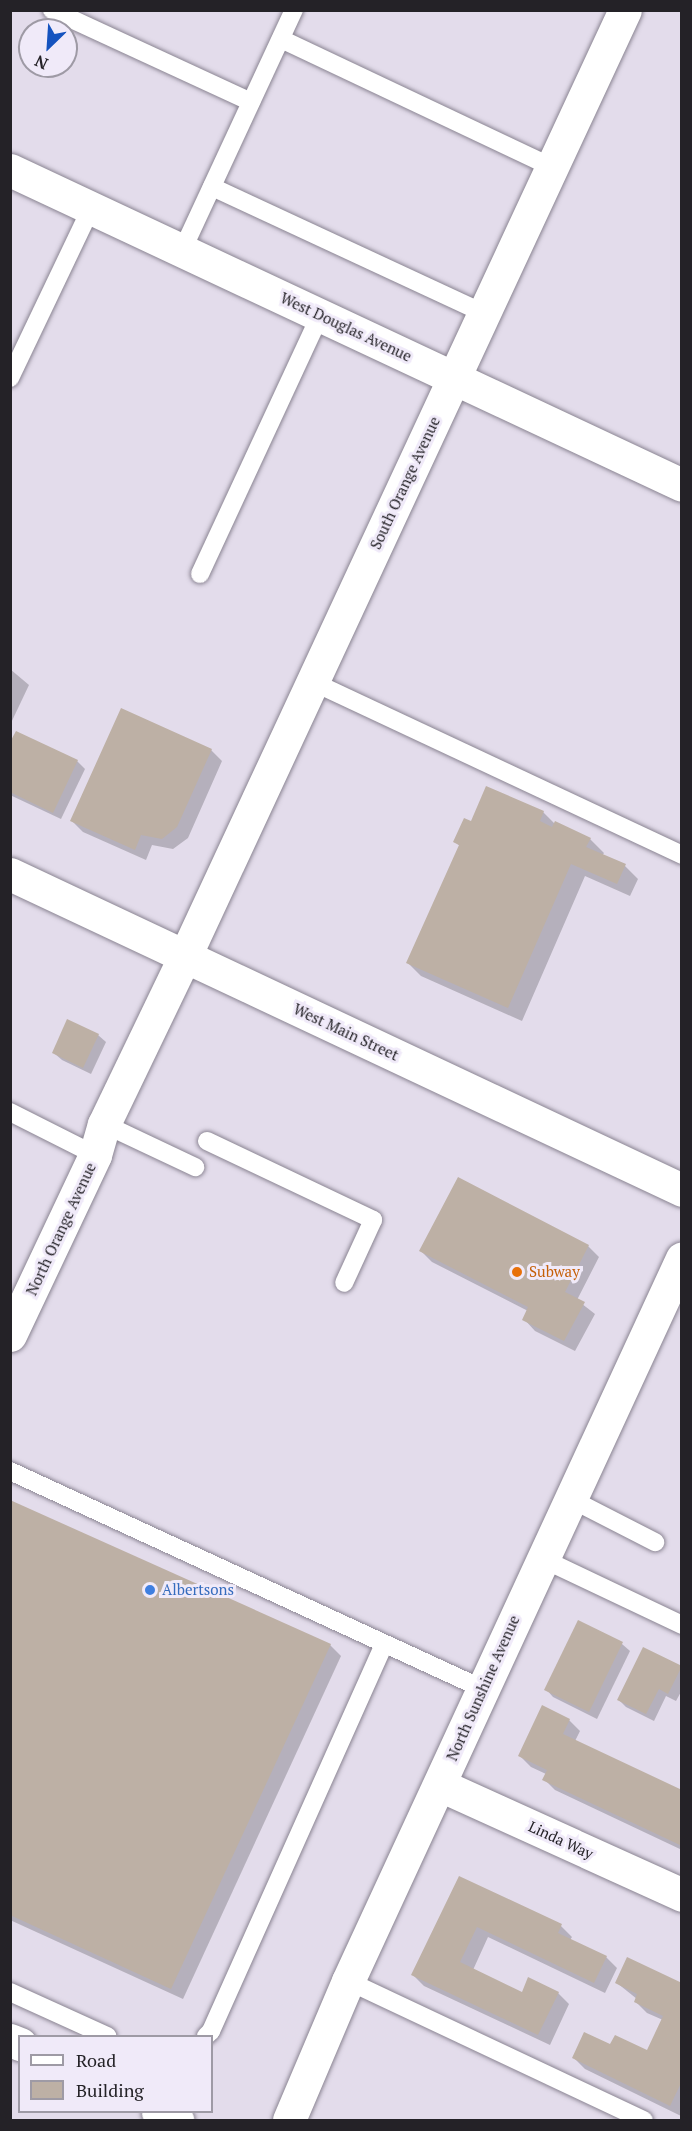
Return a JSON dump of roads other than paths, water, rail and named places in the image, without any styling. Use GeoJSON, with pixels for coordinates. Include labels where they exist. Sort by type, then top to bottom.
{"type":"FeatureCollection","features":[{"type":"Feature","properties":{"kind":"street","name":"South Orange Avenue"},"geometry":{"type":"LineString","coordinates":[[186,956],[626,10]]}},
{"type":"Feature","properties":{"kind":"street","name":"West Douglas Avenue"},"geometry":{"type":"LineString","coordinates":[[10,170],[681,485]]}},
{"type":"Feature","properties":{"kind":"street","name":"West Main Street"},"geometry":{"type":"LineString","coordinates":[[10,874],[681,1190]]}},
{"type":"Feature","properties":{"kind":"street"},"geometry":{"type":"LineString","coordinates":[[104,1124],[186,956]]}},
{"type":"Feature","properties":{"kind":"street","name":"North Orange Avenue"},"geometry":{"type":"LineString","coordinates":[[10,1335],[95,1155],[104,1124]]}},
{"type":"Feature","properties":{"kind":"street","name":"North Sunshine Avenue"},"geometry":{"type":"LineString","coordinates":[[290,2121],[348,1981],[681,1258]]}},
{"type":"Feature","properties":{"kind":"street","name":"Linda Way"},"geometry":{"type":"LineString","coordinates":[[440,1785],[681,1895]]}},
{"type":"Feature","properties":{"kind":"street"},"geometry":{"type":"LineString","coordinates":[[160,2113],[177,2121]]}},
{"type":"Feature","properties":{"kind":"lane"},"geometry":{"type":"LineString","coordinates":[[52,10],[251,102]]}},
{"type":"Feature","properties":{"kind":"lane"},"geometry":{"type":"LineString","coordinates":[[182,251],[294,10]]}},
{"type":"Feature","properties":{"kind":"lane"},"geometry":{"type":"LineString","coordinates":[[281,39],[552,167]]}},
{"type":"Feature","properties":{"kind":"lane"},"geometry":{"type":"LineString","coordinates":[[212,187],[484,313]]}},
{"type":"Feature","properties":{"kind":"lane"},"geometry":{"type":"LineString","coordinates":[[10,378],[91,208]]}},
{"type":"Feature","properties":{"kind":"lane"},"geometry":{"type":"LineString","coordinates":[[200,574],[320,315]]}},
{"type":"Feature","properties":{"kind":"lane"},"geometry":{"type":"LineString","coordinates":[[313,682],[681,855]]}},
{"type":"Feature","properties":{"kind":"lane"},"geometry":{"type":"LineString","coordinates":[[10,1112],[95,1155]]}},
{"type":"Feature","properties":{"kind":"lane"},"geometry":{"type":"LineString","coordinates":[[104,1124],[195,1167]]}},
{"type":"Feature","properties":{"kind":"lane"},"geometry":{"type":"LineString","coordinates":[[207,1141],[372,1220],[344,1283]]}},
{"type":"Feature","properties":{"kind":"lane"},"geometry":{"type":"LineString","coordinates":[[10,1471],[483,1689]]}},
{"type":"Feature","properties":{"kind":"lane"},"geometry":{"type":"LineString","coordinates":[[569,1498],[655,1542]]}},
{"type":"Feature","properties":{"kind":"lane"},"geometry":{"type":"LineString","coordinates":[[541,1558],[681,1625]]}},
{"type":"Feature","properties":{"kind":"lane"},"geometry":{"type":"LineString","coordinates":[[208,2035],[384,1644]]}},
{"type":"Feature","properties":{"kind":"lane"},"geometry":{"type":"LineString","coordinates":[[348,1981],[644,2121]]}},
{"type":"Feature","properties":{"kind":"lane"},"geometry":{"type":"LineString","coordinates":[[10,1992],[103,2035]]}},
{"type":"Feature","properties":{"kind":"place","name":"Subway"},"geometry":{"type":"Point","coordinates":[517,1272]}},
{"type":"Feature","properties":{"kind":"place","name":"Albertsons"},"geometry":{"type":"Point","coordinates":[150,1590]}}]}
